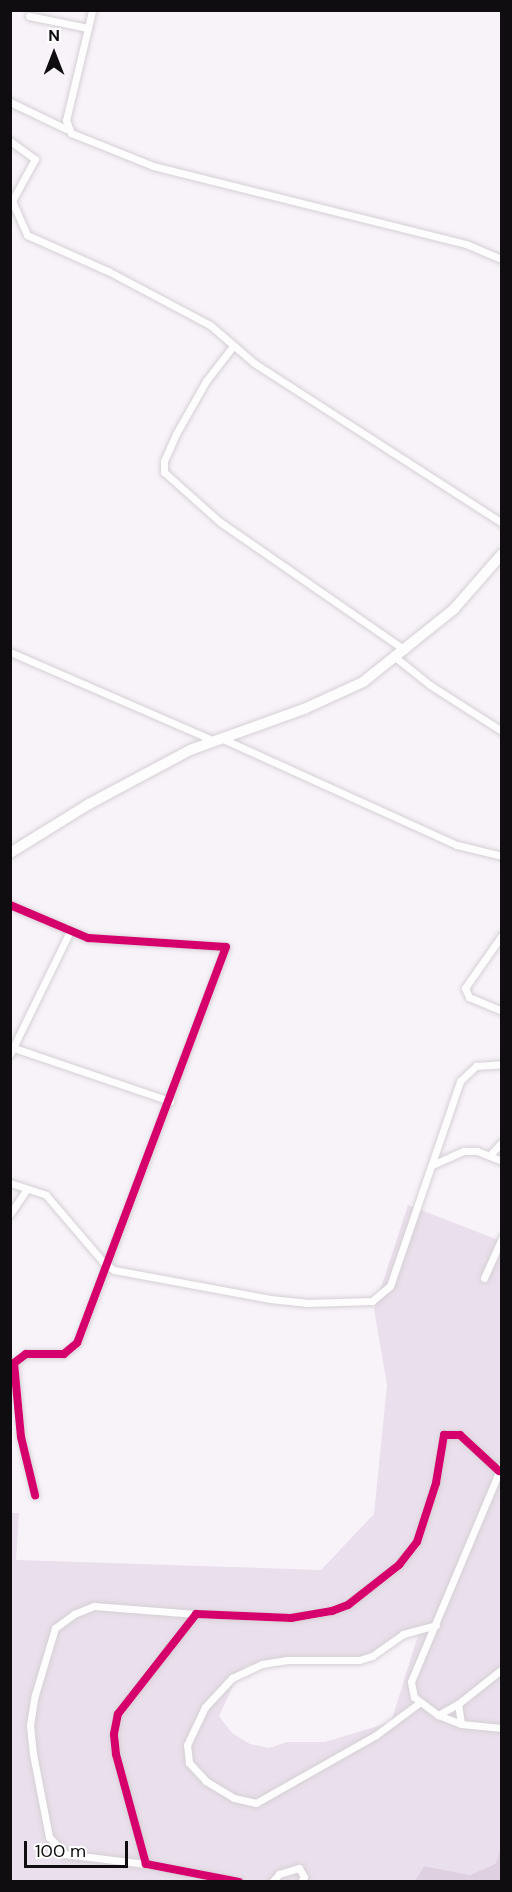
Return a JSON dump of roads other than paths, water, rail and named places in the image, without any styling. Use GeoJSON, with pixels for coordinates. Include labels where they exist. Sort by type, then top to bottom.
{"type":"FeatureCollection","features":[{"type":"Feature","properties":{"kind":"street"},"geometry":{"type":"LineString","coordinates":[[66,129],[92,10]]}},
{"type":"Feature","properties":{"kind":"street"},"geometry":{"type":"LineString","coordinates":[[29,16],[88,28]]}},
{"type":"Feature","properties":{"kind":"street"},"geometry":{"type":"LineString","coordinates":[[10,102],[153,166],[466,244],[501,259]]}},
{"type":"Feature","properties":{"kind":"street"},"geometry":{"type":"LineString","coordinates":[[10,141],[35,159],[12,201],[27,235],[108,271],[210,326],[233,346],[501,523]]}},
{"type":"Feature","properties":{"kind":"street"},"geometry":{"type":"LineString","coordinates":[[233,346],[206,381],[176,434],[164,461],[164,472],[220,522],[405,650]]}},
{"type":"Feature","properties":{"kind":"street"},"geometry":{"type":"LineString","coordinates":[[10,853],[89,804],[216,739],[347,692],[405,650],[454,609],[501,554]]}},
{"type":"Feature","properties":{"kind":"street"},"geometry":{"type":"LineString","coordinates":[[10,652],[457,845],[501,856]]}},
{"type":"Feature","properties":{"kind":"street"},"geometry":{"type":"LineString","coordinates":[[395,657],[430,685],[501,731]]}},
{"type":"Feature","properties":{"kind":"street"},"geometry":{"type":"LineString","coordinates":[[10,905],[69,933],[127,942],[226,946],[170,1101],[105,1264],[78,1343],[64,1354],[26,1354],[14,1363],[21,1437],[35,1495]]}},
{"type":"Feature","properties":{"kind":"street"},"geometry":{"type":"LineString","coordinates":[[69,933],[12,1051],[170,1101]]}},
{"type":"Feature","properties":{"kind":"street"},"geometry":{"type":"LineString","coordinates":[[501,935],[465,988],[469,997],[501,1011]]}},
{"type":"Feature","properties":{"kind":"street"},"geometry":{"type":"LineString","coordinates":[[10,1183],[51,1200],[105,1264],[144,1278],[306,1303],[372,1301],[390,1286],[432,1165],[441,1127],[467,1071],[476,1066],[501,1064]]}},
{"type":"Feature","properties":{"kind":"street"},"geometry":{"type":"LineString","coordinates":[[490,1155],[501,1142]]}},
{"type":"Feature","properties":{"kind":"street"},"geometry":{"type":"LineString","coordinates":[[432,1165],[464,1151],[490,1155],[501,1161]]}},
{"type":"Feature","properties":{"kind":"street"},"geometry":{"type":"LineString","coordinates":[[10,1214],[27,1189]]}},
{"type":"Feature","properties":{"kind":"street"},"geometry":{"type":"LineString","coordinates":[[484,1278],[501,1238]]}},
{"type":"Feature","properties":{"kind":"street"},"geometry":{"type":"LineString","coordinates":[[239,1881],[146,1864],[65,1854],[49,1837],[33,1754],[30,1725],[35,1695],[55,1628],[74,1614],[94,1606],[291,1618],[348,1605],[399,1565],[417,1542],[436,1482],[439,1446],[444,1436],[460,1435],[500,1468],[411,1682],[419,1703],[438,1714],[461,1724],[501,1728]]}},
{"type":"Feature","properties":{"kind":"street"},"geometry":{"type":"LineString","coordinates":[[146,1864],[116,1754],[118,1714],[196,1614]]}},
{"type":"Feature","properties":{"kind":"street"},"geometry":{"type":"LineString","coordinates":[[419,1703],[376,1735],[256,1803],[234,1798],[206,1781],[189,1763],[188,1745],[205,1707],[232,1678],[262,1664],[286,1660],[360,1660],[372,1656],[403,1634],[436,1625]]}},
{"type":"Feature","properties":{"kind":"street"},"geometry":{"type":"LineString","coordinates":[[438,1714],[459,1704],[501,1669]]}},
{"type":"Feature","properties":{"kind":"street"},"geometry":{"type":"LineString","coordinates":[[459,1704],[461,1724]]}},
{"type":"Feature","properties":{"kind":"street"},"geometry":{"type":"LineString","coordinates":[[272,1881],[279,1875],[299,1868],[304,1877],[301,1881]]}}]}
